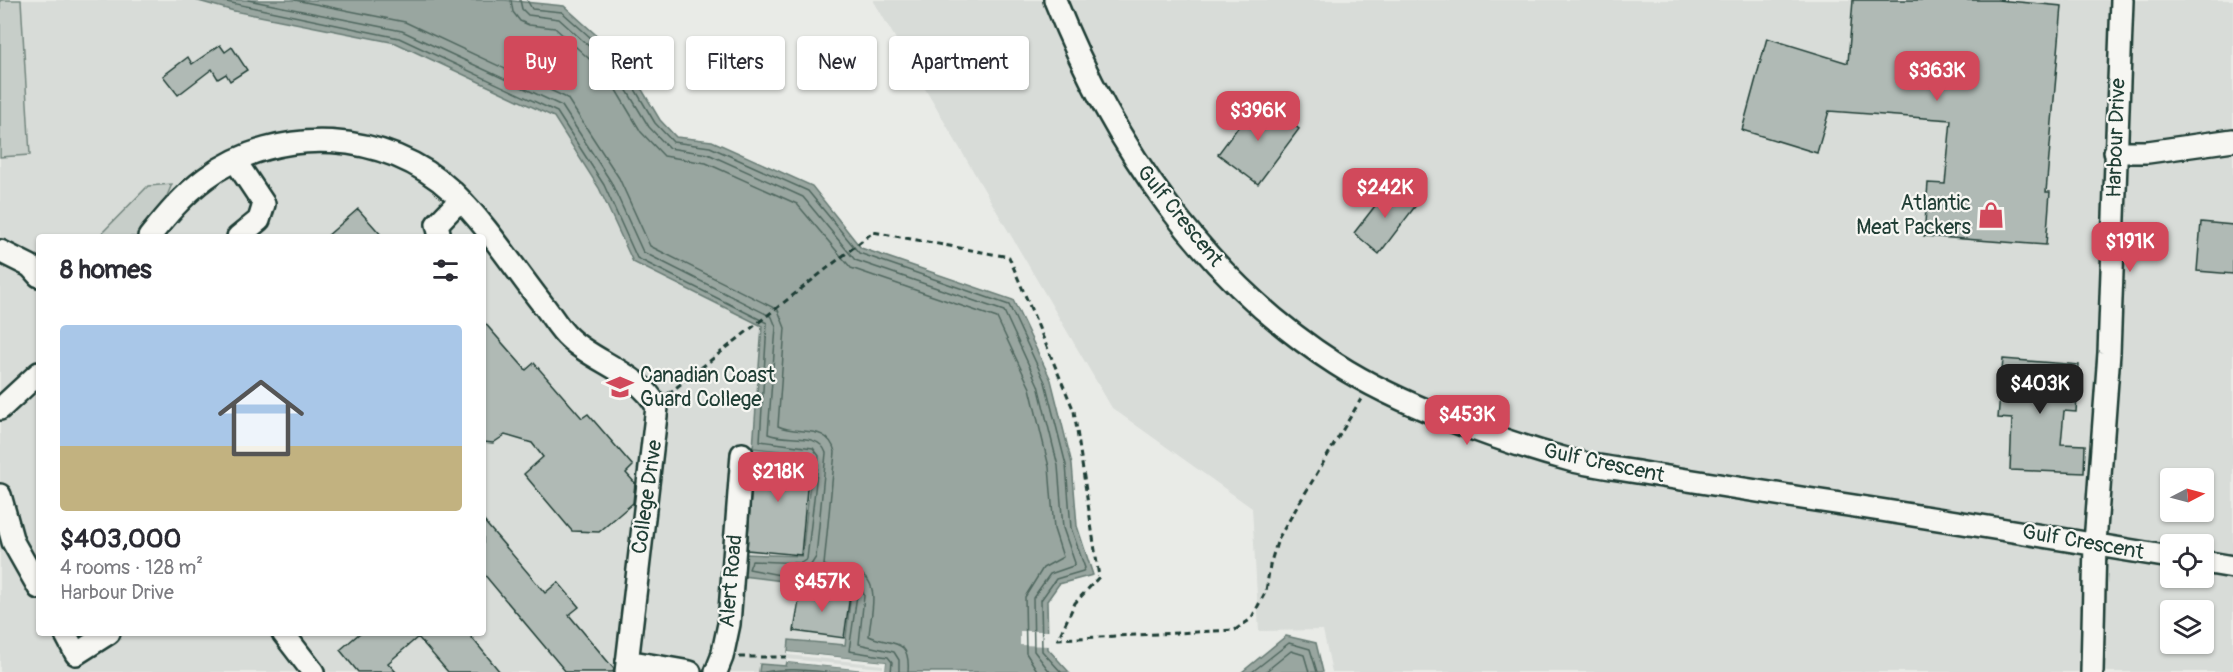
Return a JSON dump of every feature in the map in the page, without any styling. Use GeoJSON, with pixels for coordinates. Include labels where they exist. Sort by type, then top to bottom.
{"type":"FeatureCollection","features":[{"type":"Feature","properties":{"kind":"street","name":"Gulf Crescent"},"geometry":{"type":"LineString","coordinates":[[1055,0],[1086,72],[1120,137],[1167,206],[1236,284],[1263,309],[1300,340],[1370,384],[1476,429],[1571,461],[2160,555]]}},
{"type":"Feature","properties":{"kind":"street","name":"Harbour Drive"},"geometry":{"type":"LineString","coordinates":[[2092,672],[2095,543],[2109,354],[2121,0]]}},
{"type":"Feature","properties":{"kind":"street"},"geometry":{"type":"LineString","coordinates":[[2115,152],[2148,152],[2233,140]]}},
{"type":"Feature","properties":{"kind":"street","name":"College Drive"},"geometry":{"type":"LineString","coordinates":[[152,234],[184,196],[206,178],[236,162],[293,143],[328,141],[382,150],[432,175],[460,200],[479,234]]}},
{"type":"Feature","properties":{"kind":"street"},"geometry":{"type":"LineString","coordinates":[[236,162],[264,204],[259,220],[242,234]]}},
{"type":"Feature","properties":{"kind":"street"},"geometry":{"type":"LineString","coordinates":[[439,234],[437,224],[460,200]]}},
{"type":"Feature","properties":{"kind":"street"},"geometry":{"type":"LineString","coordinates":[[0,251],[30,266],[36,273]]}},
{"type":"Feature","properties":{"kind":"street","name":"College Drive"},"geometry":{"type":"LineString","coordinates":[[490,253],[569,338],[626,376],[657,407],[627,666]]}},
{"type":"Feature","properties":{"kind":"street"},"geometry":{"type":"LineString","coordinates":[[0,409],[36,376]]}},
{"type":"Feature","properties":{"kind":"street","name":"Alert Road"},"geometry":{"type":"LineString","coordinates":[[719,665],[729,624],[742,454]]}},
{"type":"Feature","properties":{"kind":"street"},"geometry":{"type":"LineString","coordinates":[[0,495],[12,542],[36,583]]}},
{"type":"Feature","properties":{"kind":"street"},"geometry":{"type":"LineString","coordinates":[[2214,564],[2233,567]]}},
{"type":"Feature","properties":{"kind":"street"},"geometry":{"type":"LineString","coordinates":[[66,636],[76,654],[104,636]]}},
{"type":"Feature","properties":{"kind":"street"},"geometry":{"type":"LineString","coordinates":[[286,636],[313,672]]}},
{"type":"Feature","properties":{"kind":"street"},"geometry":{"type":"LineString","coordinates":[[627,666],[690,672]]}},
{"type":"Feature","properties":{"kind":"path"},"geometry":{"type":"LineString","coordinates":[[725,350],[873,232],[1009,257],[1074,411],[1099,577],[1075,603],[1058,639],[1235,630],[1251,619],[1266,591],[1270,565],[1278,539],[1370,384]]}},
{"type":"Feature","properties":{"kind":"path"},"geometry":{"type":"LineString","coordinates":[[719,665],[788,657]]}},
{"type":"Feature","properties":{"kind":"shaded area","name":"Canadian Coast Guard College"},"geometry":{"type":"Polygon","coordinates":[[[0,0],[195,0],[234,11],[396,43],[555,117],[599,188],[633,262],[762,326],[753,448],[813,454],[802,557],[744,554],[800,586],[851,594],[845,645],[789,640],[788,652],[886,662],[885,672],[787,662],[786,666],[760,664],[759,672],[0,672],[0,0]]]}},
{"type":"Feature","properties":{"kind":"shaded area"},"geometry":{"type":"Polygon","coordinates":[[[0,0],[21,0],[30,155],[0,157],[0,0]]]}},
{"type":"Feature","properties":{"kind":"shaded area"},"geometry":{"type":"Polygon","coordinates":[[[873,0],[2233,0],[2233,672],[1332,672],[1323,630],[1259,631],[1252,508],[1112,408],[926,90],[1029,90],[1029,36],[894,36],[873,0]]]}},
{"type":"Feature","properties":{"kind":"shaded area"},"geometry":{"type":"Polygon","coordinates":[[[172,184],[161,210],[141,234],[101,234],[148,186],[172,184]]]}},
{"type":"Feature","properties":{"kind":"water"},"geometry":{"type":"Polygon","coordinates":[[[195,0],[504,0],[564,6],[597,36],[589,36],[589,90],[642,90],[660,120],[676,137],[712,141],[812,186],[861,248],[1013,300],[1051,380],[1072,464],[1077,526],[1093,575],[1059,584],[1047,601],[1048,649],[1069,672],[885,672],[886,662],[788,652],[789,640],[845,645],[851,594],[800,586],[799,583],[742,576],[744,554],[802,556],[813,455],[753,448],[762,326],[633,262],[599,188],[554,117],[396,43],[234,11],[195,0]]]}},
{"type":"Feature","properties":{"kind":"water"},"geometry":{"type":"Polygon","coordinates":[[[1286,636],[1316,643],[1323,672],[1242,672],[1286,636]]]}},
{"type":"Feature","properties":{"kind":"water"},"geometry":{"type":"Polygon","coordinates":[[[787,662],[885,672],[759,672],[760,664],[786,666],[787,662]]]}},
{"type":"Feature","properties":{"kind":"pier"},"geometry":{"type":"Polygon","coordinates":[[[1020,631],[1050,631],[1051,646],[1020,645],[1020,631]]]}},
{"type":"Feature","properties":{"kind":"pier"},"geometry":{"type":"Polygon","coordinates":[[[788,652],[886,662],[885,672],[787,662],[787,659],[883,668],[883,665],[788,655],[788,652]]]}},
{"type":"Feature","properties":{"kind":"building"},"geometry":{"type":"Polygon","coordinates":[[[1853,0],[1997,0],[2062,6],[2046,192],[2050,192],[2046,245],[1924,236],[1928,183],[1945,184],[1951,120],[1829,111],[1817,153],[1742,130],[1767,38],[1848,63],[1853,0]]]}},
{"type":"Feature","properties":{"kind":"building"},"geometry":{"type":"Polygon","coordinates":[[[220,45],[225,52],[232,47],[247,70],[230,81],[226,74],[218,79],[212,69],[178,95],[163,76],[188,57],[192,64],[220,45]]]}},
{"type":"Feature","properties":{"kind":"building"},"geometry":{"type":"Polygon","coordinates":[[[1259,99],[1299,129],[1258,184],[1218,154],[1259,99]]]}},
{"type":"Feature","properties":{"kind":"building"},"geometry":{"type":"Polygon","coordinates":[[[1392,184],[1417,204],[1379,254],[1354,233],[1392,184]]]}},
{"type":"Feature","properties":{"kind":"building"},"geometry":{"type":"Polygon","coordinates":[[[358,209],[380,234],[329,234],[358,209]]]}},
{"type":"Feature","properties":{"kind":"building"},"geometry":{"type":"Polygon","coordinates":[[[2201,222],[2233,225],[2233,274],[2197,271],[2201,222]]]}},
{"type":"Feature","properties":{"kind":"building"},"geometry":{"type":"Polygon","coordinates":[[[486,324],[526,370],[534,363],[582,418],[588,414],[633,466],[626,473],[635,483],[633,503],[599,532],[572,531],[524,474],[543,457],[532,443],[505,435],[493,443],[486,442],[486,324]]]}},
{"type":"Feature","properties":{"kind":"building"},"geometry":{"type":"Polygon","coordinates":[[[2003,359],[2079,365],[2076,412],[2064,411],[2061,444],[2085,445],[2084,473],[2010,470],[2012,419],[1998,418],[2003,359]]]}},
{"type":"Feature","properties":{"kind":"building"},"geometry":{"type":"Polygon","coordinates":[[[754,451],[810,456],[801,555],[747,550],[754,451]]]}},
{"type":"Feature","properties":{"kind":"building"},"geometry":{"type":"Polygon","coordinates":[[[486,524],[545,593],[558,582],[579,607],[569,615],[614,669],[613,672],[566,672],[486,577],[486,524]]]}},
{"type":"Feature","properties":{"kind":"building"},"geometry":{"type":"Polygon","coordinates":[[[801,588],[850,595],[844,638],[794,631],[801,588]]]}},
{"type":"Feature","properties":{"kind":"building"},"geometry":{"type":"Polygon","coordinates":[[[356,636],[470,636],[500,672],[448,672],[418,637],[388,663],[396,672],[358,672],[340,650],[356,636]]]}},
{"type":"Feature","properties":{"kind":"place","name":"Atlantic Meat Packers"},"geometry":{"type":"Point","coordinates":[1991,215]}},
{"type":"Feature","properties":{"kind":"place","name":"Canadian Coast Guard College"},"geometry":{"type":"Point","coordinates":[620,387]}}]}
